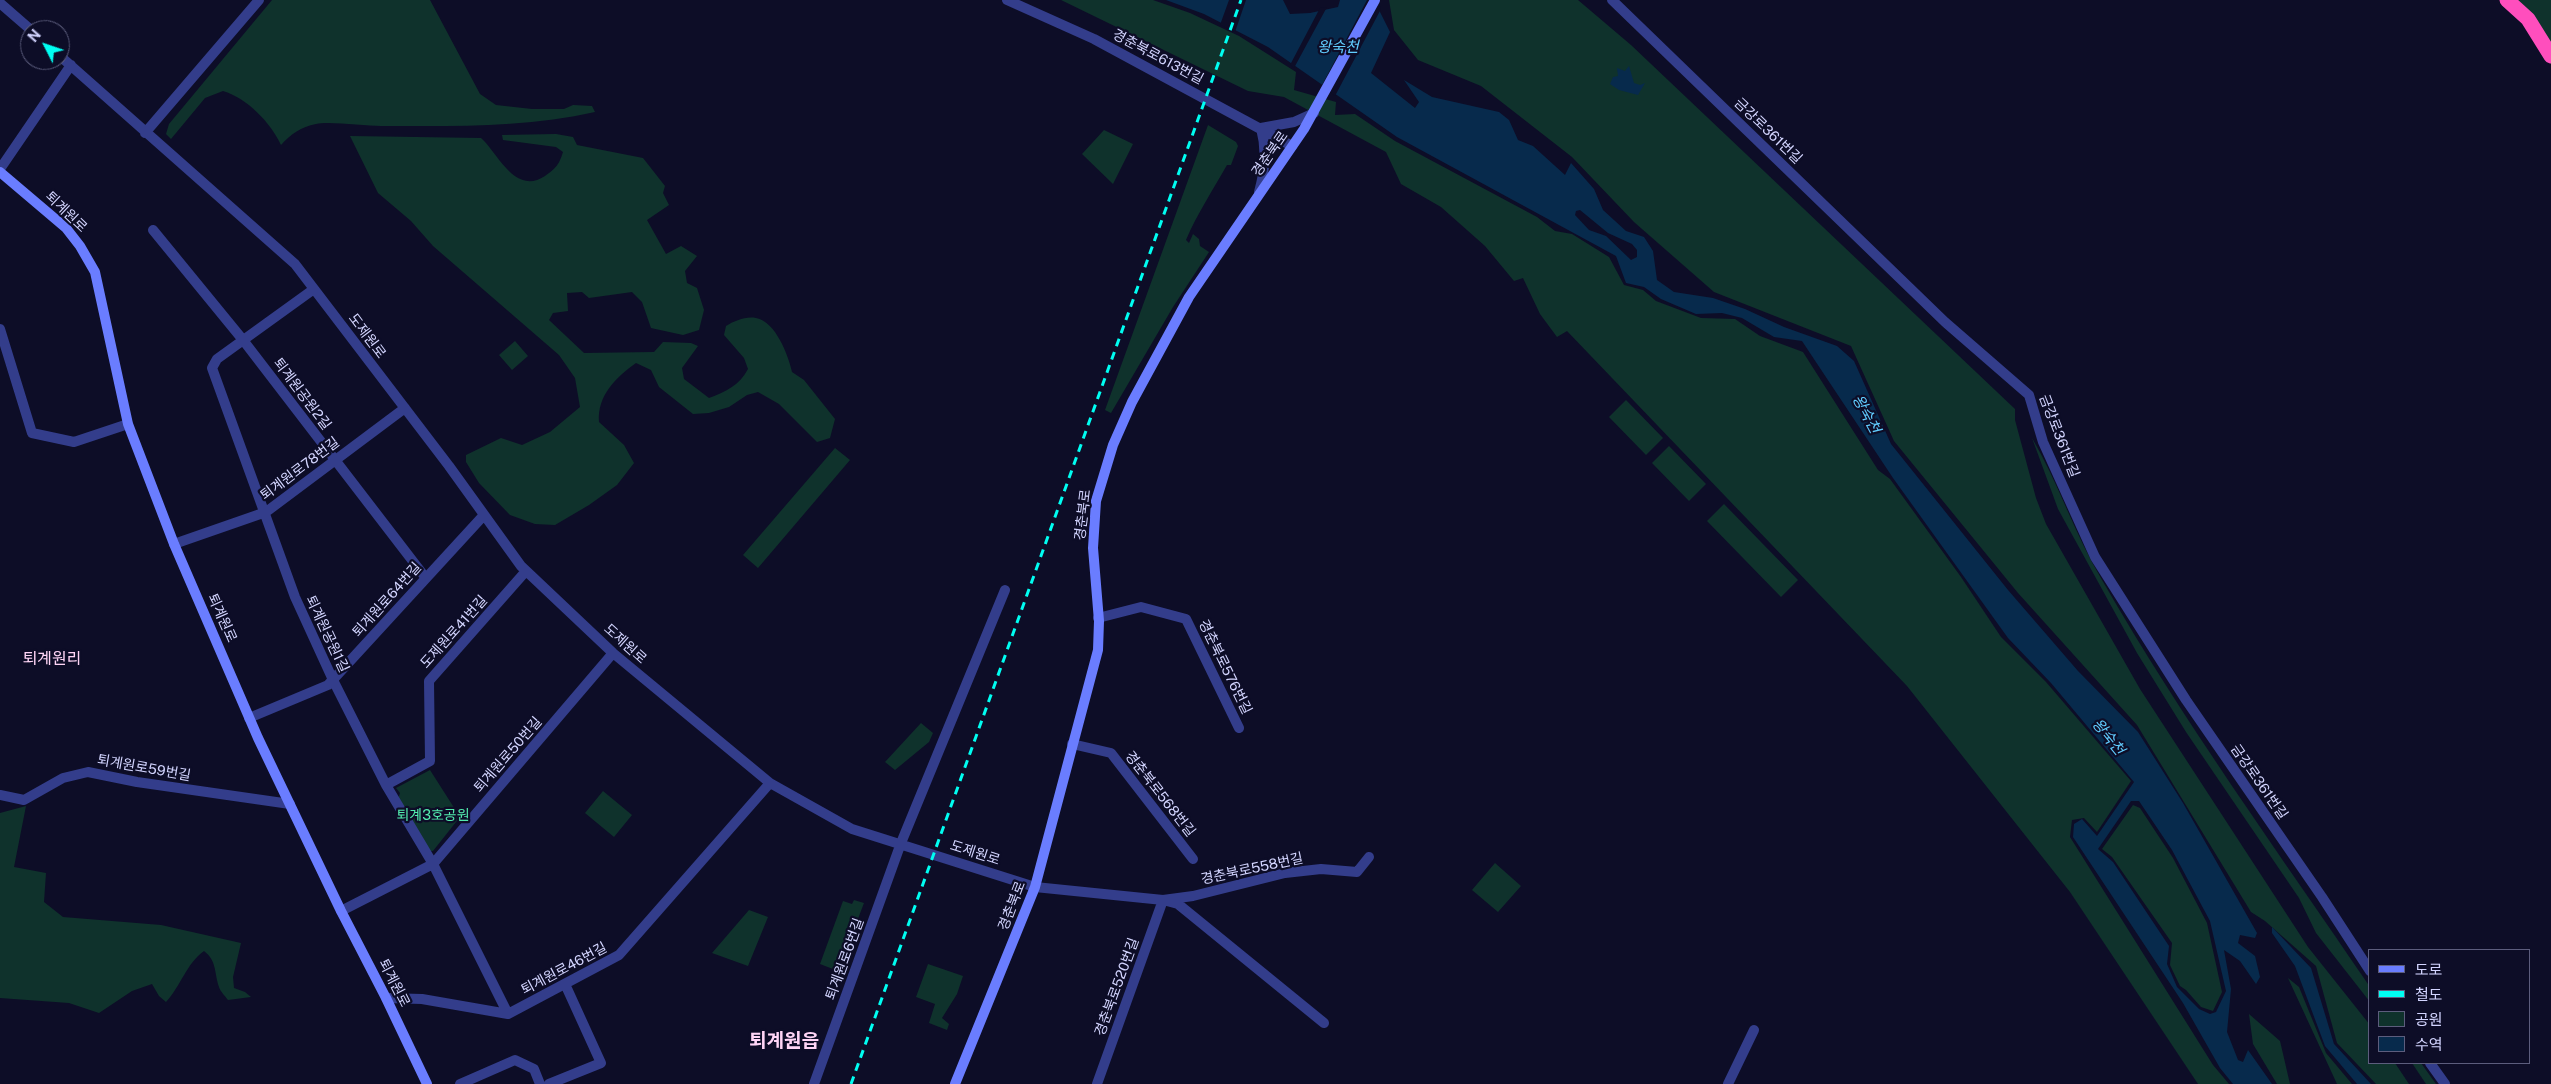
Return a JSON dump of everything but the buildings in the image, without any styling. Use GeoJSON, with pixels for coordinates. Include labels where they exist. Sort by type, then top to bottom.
{"type":"FeatureCollection","features":[{"type":"Feature","properties":{"kind":"highway"},"geometry":{"type":"LineString","coordinates":[[2507,0],[2528,19],[2551,56]]}},
{"type":"Feature","properties":{"kind":"street"},"geometry":{"type":"LineString","coordinates":[[145,132],[259,0]]}},
{"type":"Feature","properties":{"kind":"street","name":"경춘북로613번길"},"geometry":{"type":"LineString","coordinates":[[1007,0],[1094,39],[1292,146]]}},
{"type":"Feature","properties":{"kind":"street","name":"경춘북로"},"geometry":{"type":"LineString","coordinates":[[954,1084],[1036,887],[1098,650],[1098,618],[1093,548],[1096,501],[1113,445],[1132,402],[1189,297],[1304,129],[1375,0]]}},
{"type":"Feature","properties":{"kind":"street","name":"금강로361번길"},"geometry":{"type":"LineString","coordinates":[[1612,0],[1945,322],[2029,395],[2044,442],[2095,558],[2186,700],[2322,897],[2368,968]]}},
{"type":"Feature","properties":{"kind":"street"},"geometry":{"type":"LineString","coordinates":[[0,3],[20,20]]}},
{"type":"Feature","properties":{"kind":"street"},"geometry":{"type":"LineString","coordinates":[[0,171],[71,66]]}},
{"type":"Feature","properties":{"kind":"street","name":"도제원로"},"geometry":{"type":"LineString","coordinates":[[71,66],[295,264],[526,571],[613,653],[770,783],[852,829],[1036,887],[1163,900],[1178,904],[1324,1023]]}},
{"type":"Feature","properties":{"kind":"street"},"geometry":{"type":"LineString","coordinates":[[1258,195],[1265,172],[1266,146],[1261,128],[1282,125],[1314,113]]}},
{"type":"Feature","properties":{"kind":"street","name":"퇴계원로"},"geometry":{"type":"LineString","coordinates":[[0,171],[66,228],[80,246],[95,272],[128,424],[174,544],[249,718],[341,911],[386,998],[427,1084]]}},
{"type":"Feature","properties":{"kind":"street","name":"퇴계원공원2길"},"geometry":{"type":"LineString","coordinates":[[153,230],[243,340],[425,577]]}},
{"type":"Feature","properties":{"kind":"street","name":"퇴계원공원1길"},"geometry":{"type":"LineString","coordinates":[[314,289],[217,359],[212,368],[266,512],[295,597],[333,680],[386,785],[433,864],[508,1014]]}},
{"type":"Feature","properties":{"kind":"street"},"geometry":{"type":"LineString","coordinates":[[0,329],[32,433],[74,442],[128,424]]}},
{"type":"Feature","properties":{"kind":"street","name":"퇴계원로78번길"},"geometry":{"type":"LineString","coordinates":[[174,544],[266,512],[405,408]]}},
{"type":"Feature","properties":{"kind":"street","name":"퇴계원로64번길"},"geometry":{"type":"LineString","coordinates":[[249,718],[328,685],[425,577],[484,515]]}},
{"type":"Feature","properties":{"kind":"street","name":"도제원로41번길"},"geometry":{"type":"LineString","coordinates":[[386,785],[430,761],[429,681],[526,571]]}},
{"type":"Feature","properties":{"kind":"street","name":"퇴계원로6번길"},"geometry":{"type":"LineString","coordinates":[[814,1084],[901,844],[1005,590]]}},
{"type":"Feature","properties":{"kind":"street","name":"경춘북로576번길"},"geometry":{"type":"LineString","coordinates":[[1098,618],[1141,607],[1186,619],[1240,728]]}},
{"type":"Feature","properties":{"kind":"street","name":"퇴계원로50번길"},"geometry":{"type":"LineString","coordinates":[[341,911],[433,864],[613,653]]}},
{"type":"Feature","properties":{"kind":"street","name":"경춘북로568번길"},"geometry":{"type":"LineString","coordinates":[[1072,744],[1111,753],[1193,859]]}},
{"type":"Feature","properties":{"kind":"street","name":"퇴계원로59번길"},"geometry":{"type":"LineString","coordinates":[[0,795],[24,800],[63,778],[88,772],[137,782],[290,804]]}},
{"type":"Feature","properties":{"kind":"street","name":"퇴계원로46번길"},"geometry":{"type":"LineString","coordinates":[[508,1014],[619,955],[770,783]]}},
{"type":"Feature","properties":{"kind":"street","name":"경춘북로558번길"},"geometry":{"type":"LineString","coordinates":[[1163,900],[1193,896],[1285,874],[1321,869],[1357,872],[1369,857]]}},
{"type":"Feature","properties":{"kind":"street","name":"경춘북로520번길"},"geometry":{"type":"LineString","coordinates":[[1097,1084],[1163,900]]}},
{"type":"Feature","properties":{"kind":"street"},"geometry":{"type":"LineString","coordinates":[[549,1084],[602,1063],[565,984]]}},
{"type":"Feature","properties":{"kind":"street"},"geometry":{"type":"LineString","coordinates":[[386,998],[422,999],[508,1014]]}},
{"type":"Feature","properties":{"kind":"street"},"geometry":{"type":"LineString","coordinates":[[1728,1084],[1754,1030]]}},
{"type":"Feature","properties":{"kind":"street"},"geometry":{"type":"LineString","coordinates":[[460,1084],[515,1060],[534,1069],[540,1084]]}},
{"type":"Feature","properties":{"kind":"street"},"geometry":{"type":"LineString","coordinates":[[2431,1064],[2444,1084]]}},
{"type":"Feature","properties":{"kind":"green space"},"geometry":{"type":"Polygon","coordinates":[[[272,0],[430,0],[480,94],[496,105],[532,109],[564,109],[573,105],[592,106],[595,112],[542,121],[489,125],[381,126],[322,123],[301,129],[281,145],[271,128],[257,112],[241,99],[223,91],[205,98],[171,139],[166,134],[169,124],[272,0]]]}},
{"type":"Feature","properties":{"kind":"green space"},"geometry":{"type":"Polygon","coordinates":[[[1061,0],[1153,0],[1190,13],[1239,36],[1296,72],[1294,90],[1336,102],[1335,115],[1355,114],[1395,141],[1537,217],[1555,231],[1572,234],[1609,257],[1624,285],[1643,290],[1656,301],[1701,318],[1735,319],[1760,336],[1803,352],[1878,470],[1890,479],[1961,577],[2001,637],[2046,682],[2131,781],[2097,832],[2084,818],[2072,820],[2070,837],[2213,1065],[2229,1084],[2198,1084],[2070,892],[1907,686],[1567,331],[1557,337],[1540,314],[1523,278],[1514,281],[1485,246],[1441,207],[1401,184],[1386,152],[1284,97],[1248,91],[1061,0]]]}},
{"type":"Feature","properties":{"kind":"green space"},"geometry":{"type":"Polygon","coordinates":[[[1389,0],[1578,0],[1631,45],[2015,409],[2015,420],[2036,498],[2046,524],[2140,689],[2308,947],[2368,1022],[2368,1064],[2396,1064],[2409,1084],[2376,1084],[2337,1043],[2316,966],[2265,921],[2251,912],[2137,725],[2018,593],[1894,441],[1851,346],[1714,292],[1634,222],[1572,157],[1481,86],[1418,60],[1394,30],[1389,0]]]}},
{"type":"Feature","properties":{"kind":"green space"},"geometry":{"type":"Polygon","coordinates":[[[2517,0],[2551,0],[2551,44],[2517,0]]]}},
{"type":"Feature","properties":{"kind":"green space"},"geometry":{"type":"Polygon","coordinates":[[[1208,125],[1236,142],[1238,146],[1231,165],[1227,165],[1200,211],[1186,240],[1189,243],[1193,234],[1199,239],[1200,246],[1209,252],[1173,307],[1111,413],[1105,410],[1208,125]]]}},
{"type":"Feature","properties":{"kind":"green space"},"geometry":{"type":"Polygon","coordinates":[[[1104,130],[1133,144],[1113,184],[1082,154],[1104,130]]]}},
{"type":"Feature","properties":{"kind":"green space"},"geometry":{"type":"Polygon","coordinates":[[[556,134],[573,137],[577,145],[643,158],[665,186],[663,193],[669,205],[647,220],[666,254],[681,246],[697,256],[685,271],[687,283],[697,288],[704,310],[699,330],[683,335],[651,328],[642,302],[632,292],[589,298],[582,292],[567,293],[568,311],[553,313],[549,320],[584,353],[654,352],[663,342],[691,343],[698,346],[682,368],[684,379],[709,398],[731,387],[745,375],[748,369],[744,358],[724,335],[726,326],[744,318],[756,318],[763,321],[775,332],[788,357],[792,372],[804,380],[835,419],[830,438],[817,442],[779,404],[758,392],[747,395],[729,407],[709,413],[693,414],[659,387],[651,370],[636,363],[609,388],[599,413],[599,422],[624,445],[634,463],[617,485],[589,505],[555,525],[535,524],[510,515],[479,483],[466,462],[466,455],[501,438],[522,445],[550,432],[580,407],[575,378],[559,355],[433,246],[411,221],[378,193],[350,136],[481,138],[516,177],[525,181],[534,181],[545,176],[554,168],[563,152],[556,147],[503,140],[502,135],[556,134]]]}},
{"type":"Feature","properties":{"kind":"green space"},"geometry":{"type":"Polygon","coordinates":[[[515,341],[528,356],[512,370],[499,355],[515,341]]]}},
{"type":"Feature","properties":{"kind":"green space"},"geometry":{"type":"Polygon","coordinates":[[[1626,400],[1663,438],[1646,455],[1609,417],[1626,400]]]}},
{"type":"Feature","properties":{"kind":"green space"},"geometry":{"type":"Polygon","coordinates":[[[2032,438],[2051,473],[2092,563],[2133,632],[2232,786],[2368,984],[2368,999],[2316,933],[2299,898],[2186,732],[2137,653],[2058,509],[2032,438]]]}},
{"type":"Feature","properties":{"kind":"green space"},"geometry":{"type":"Polygon","coordinates":[[[1669,446],[1706,484],[1689,501],[1652,463],[1669,446]]]}},
{"type":"Feature","properties":{"kind":"green space"},"geometry":{"type":"Polygon","coordinates":[[[835,448],[850,460],[758,568],[743,555],[835,448]]]}},
{"type":"Feature","properties":{"kind":"green space"},"geometry":{"type":"Polygon","coordinates":[[[1724,504],[1798,580],[1781,597],[1707,521],[1724,504]]]}},
{"type":"Feature","properties":{"kind":"green space"},"geometry":{"type":"Polygon","coordinates":[[[921,723],[933,733],[929,742],[895,770],[885,762],[921,723]]]}},
{"type":"Feature","properties":{"kind":"green space","name":"퇴계3호공원"},"geometry":{"type":"Polygon","coordinates":[[[430,770],[460,817],[433,851],[429,851],[398,799],[400,793],[396,788],[430,770]]]}},
{"type":"Feature","properties":{"kind":"green space"},"geometry":{"type":"Polygon","coordinates":[[[603,791],[632,815],[614,837],[585,813],[603,791]]]}},
{"type":"Feature","properties":{"kind":"green space"},"geometry":{"type":"Polygon","coordinates":[[[2133,805],[2140,808],[2173,858],[2207,923],[2222,992],[2213,1011],[2201,1007],[2180,986],[2170,965],[2172,943],[2112,857],[2102,849],[2133,805]]]}},
{"type":"Feature","properties":{"kind":"green space"},"geometry":{"type":"Polygon","coordinates":[[[26,806],[14,867],[46,873],[44,902],[63,917],[161,925],[241,943],[233,977],[234,988],[245,992],[251,997],[228,1000],[221,992],[213,963],[204,951],[193,962],[166,1002],[159,996],[152,984],[132,991],[99,1013],[69,1003],[0,998],[0,813],[26,806]]]}},
{"type":"Feature","properties":{"kind":"green space"},"geometry":{"type":"Polygon","coordinates":[[[1495,863],[1521,886],[1498,912],[1472,890],[1495,863]]]}},
{"type":"Feature","properties":{"kind":"green space"},"geometry":{"type":"Polygon","coordinates":[[[854,900],[864,903],[838,971],[820,964],[843,901],[852,904],[854,900]]]}},
{"type":"Feature","properties":{"kind":"green space"},"geometry":{"type":"Polygon","coordinates":[[[749,910],[768,917],[748,966],[712,953],[749,910]]]}},
{"type":"Feature","properties":{"kind":"green space"},"geometry":{"type":"Polygon","coordinates":[[[928,964],[963,976],[957,994],[942,1018],[949,1024],[947,1030],[929,1023],[935,1004],[916,997],[928,964]]]}},
{"type":"Feature","properties":{"kind":"green space"},"geometry":{"type":"Polygon","coordinates":[[[2288,978],[2299,987],[2326,1053],[2352,1084],[2337,1084],[2288,978]]]}},
{"type":"Feature","properties":{"kind":"green space"},"geometry":{"type":"Polygon","coordinates":[[[2249,1014],[2280,1041],[2290,1084],[2277,1084],[2253,1044],[2249,1014]]]}},
{"type":"Feature","properties":{"kind":"green space"},"geometry":{"type":"Polygon","coordinates":[[[2413,1064],[2422,1064],[2436,1084],[2426,1084],[2413,1064]]]}},
{"type":"Feature","properties":{"kind":"water","name":"왕숙천"},"geometry":{"type":"Polygon","coordinates":[[[1166,0],[1283,0],[1290,14],[1310,13],[1338,7],[1340,0],[1374,0],[1390,32],[1371,73],[1415,108],[1419,102],[1404,80],[1432,97],[1499,112],[1509,120],[1518,140],[1533,146],[1565,175],[1571,163],[1594,189],[1603,210],[1626,231],[1644,237],[1653,251],[1657,280],[1674,292],[1713,298],[1745,309],[1784,327],[1837,346],[1854,361],[1891,444],[2008,590],[2078,671],[2138,732],[2183,803],[2257,933],[2255,938],[2240,935],[2238,943],[2255,956],[2260,977],[2256,984],[2240,961],[2224,950],[2231,989],[2227,1032],[2238,1060],[2243,1062],[2248,1050],[2272,1084],[2233,1084],[2220,1068],[2183,1003],[2073,837],[2074,824],[2082,819],[2097,836],[2134,782],[2051,683],[2008,638],[1893,478],[1802,341],[1774,337],[1742,318],[1722,313],[1696,314],[1661,299],[1644,287],[1626,283],[1616,256],[1397,137],[1268,47],[1204,14],[1166,0]],[[1580,210],[1576,211],[1575,215],[1589,230],[1606,236],[1631,260],[1637,257],[1637,250],[1632,244],[1608,233],[1580,210]],[[2131,801],[2098,849],[2113,862],[2169,946],[2167,964],[2177,987],[2199,1009],[2210,1014],[2216,1012],[2226,991],[2210,921],[2172,850],[2139,801],[2131,801]]]}},
{"type":"Feature","properties":{"kind":"water"},"geometry":{"type":"Polygon","coordinates":[[[1629,66],[1634,83],[1640,85],[1645,83],[1638,95],[1619,90],[1610,84],[1613,77],[1618,76],[1617,68],[1625,71],[1629,66]]]}},
{"type":"Feature","properties":{"kind":"water"},"geometry":{"type":"Polygon","coordinates":[[[2272,927],[2311,968],[2334,1044],[2371,1084],[2357,1084],[2325,1046],[2295,966],[2272,933],[2272,927]]]}},
{"type":"Feature","properties":{"kind":"pier"},"geometry":{"type":"Polygon","coordinates":[[[1229,0],[1246,0],[1235,32],[1220,25],[1229,0]]]}},
{"type":"Feature","properties":{"kind":"pier"},"geometry":{"type":"Polygon","coordinates":[[[1367,0],[1377,0],[1381,9],[1335,96],[1321,87],[1367,0]]]}},
{"type":"Feature","properties":{"kind":"pier"},"geometry":{"type":"Polygon","coordinates":[[[1327,7],[1294,68],[1290,65],[1320,8],[1327,7]]]}},
{"type":"Feature","properties":{"kind":"railway"},"geometry":{"type":"LineString","coordinates":[[851,1084],[1241,0]]}},
{"type":"Feature","properties":{"kind":"district","name":"퇴계원리"},"geometry":{"type":"Point","coordinates":[52,659]}},
{"type":"Feature","properties":{"kind":"district","name":"퇴계원읍"},"geometry":{"type":"Point","coordinates":[784,1041]}}]}
